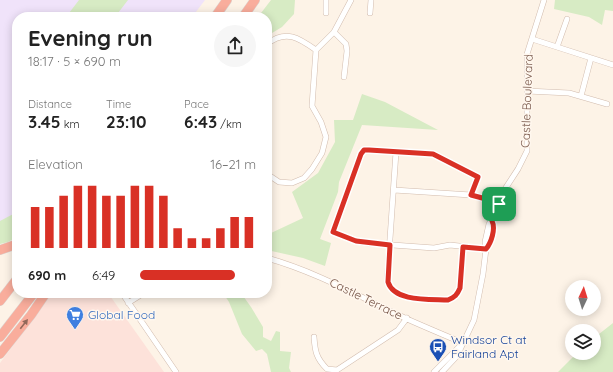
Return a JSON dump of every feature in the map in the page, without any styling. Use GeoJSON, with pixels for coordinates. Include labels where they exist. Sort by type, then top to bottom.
{"type":"FeatureCollection","features":[{"type":"Feature","properties":{"kind":"highway"},"geometry":{"type":"LineString","coordinates":[[219,12],[227,0]]}},
{"type":"Feature","properties":{"kind":"highway"},"geometry":{"type":"LineString","coordinates":[[247,12],[256,0]]}},
{"type":"Feature","properties":{"kind":"highway"},"geometry":{"type":"LineString","coordinates":[[0,250],[12,246]]}},
{"type":"Feature","properties":{"kind":"highway"},"geometry":{"type":"LineString","coordinates":[[0,301],[12,285]]}},
{"type":"Feature","properties":{"kind":"highway"},"geometry":{"type":"LineString","coordinates":[[0,337],[30,298]]}},
{"type":"Feature","properties":{"kind":"highway"},"geometry":{"type":"LineString","coordinates":[[0,354],[43,298]]}},
{"type":"Feature","properties":{"kind":"street"},"geometry":{"type":"LineString","coordinates":[[326,0],[326,13]]}},
{"type":"Feature","properties":{"kind":"street"},"geometry":{"type":"LineString","coordinates":[[272,177],[279,182],[292,183],[304,178],[312,169],[322,153],[326,137],[321,122],[312,106],[316,50],[334,32],[351,0]]}},
{"type":"Feature","properties":{"kind":"street"},"geometry":{"type":"LineString","coordinates":[[370,13],[371,0]]}},
{"type":"Feature","properties":{"kind":"street","name":"Castle Boulevard"},"geometry":{"type":"LineString","coordinates":[[442,372],[457,356],[474,320],[480,297],[486,249],[485,242],[489,224],[492,221],[504,192],[518,169],[526,151],[527,61],[544,0]]}},
{"type":"Feature","properties":{"kind":"street"},"geometry":{"type":"LineString","coordinates":[[557,47],[566,19]]}},
{"type":"Feature","properties":{"kind":"street"},"geometry":{"type":"LineString","coordinates":[[334,32],[346,44],[347,50],[344,77]]}},
{"type":"Feature","properties":{"kind":"street"},"geometry":{"type":"LineString","coordinates":[[272,39],[281,36],[293,36],[316,50]]}},
{"type":"Feature","properties":{"kind":"street"},"geometry":{"type":"LineString","coordinates":[[532,39],[613,65]]}},
{"type":"Feature","properties":{"kind":"street"},"geometry":{"type":"LineString","coordinates":[[581,96],[591,58]]}},
{"type":"Feature","properties":{"kind":"street"},"geometry":{"type":"LineString","coordinates":[[527,92],[569,93],[607,104]]}},
{"type":"Feature","properties":{"kind":"street"},"geometry":{"type":"LineString","coordinates":[[471,195],[478,177],[433,154],[364,150],[361,154],[333,232],[356,241],[390,245],[434,248],[450,245],[486,249]]}},
{"type":"Feature","properties":{"kind":"street"},"geometry":{"type":"LineString","coordinates":[[396,152],[388,282],[389,287],[398,295],[406,297],[448,300],[454,298],[458,294],[460,288],[463,247]]}},
{"type":"Feature","properties":{"kind":"street"},"geometry":{"type":"LineString","coordinates":[[394,190],[471,195],[499,204]]}},
{"type":"Feature","properties":{"kind":"street","name":"Castle Terrace"},"geometry":{"type":"LineString","coordinates":[[272,260],[306,270],[463,343]]}},
{"type":"Feature","properties":{"kind":"street"},"geometry":{"type":"LineString","coordinates":[[125,298],[176,372]]}},
{"type":"Feature","properties":{"kind":"street"},"geometry":{"type":"LineString","coordinates":[[128,303],[136,298]]}},
{"type":"Feature","properties":{"kind":"street"},"geometry":{"type":"LineString","coordinates":[[314,337],[314,350],[321,364],[327,369],[337,370],[398,330],[407,318]]}},
{"type":"Feature","properties":{"kind":"street","name":"Castle Boulevard"},"geometry":{"type":"LineString","coordinates":[[434,372],[463,343]]}},
{"type":"Feature","properties":{"kind":"shaded area"},"geometry":{"type":"Polygon","coordinates":[[[0,0],[205,0],[196,12],[12,12],[12,223],[0,229],[0,0]]]}},
{"type":"Feature","properties":{"kind":"shaded area"},"geometry":{"type":"Polygon","coordinates":[[[48,298],[112,298],[164,372],[0,372],[0,363],[48,298]]]}},
{"type":"Feature","properties":{"kind":"green space"},"geometry":{"type":"Polygon","coordinates":[[[79,0],[128,0],[119,12],[70,12],[79,0]]]}},
{"type":"Feature","properties":{"kind":"green space"},"geometry":{"type":"Polygon","coordinates":[[[271,0],[295,0],[294,14],[282,27],[272,33],[272,12],[262,12],[271,0]]]}},
{"type":"Feature","properties":{"kind":"green space"},"geometry":{"type":"Polygon","coordinates":[[[555,0],[613,0],[613,11],[605,10],[602,25],[589,17],[554,9],[555,0]]]}},
{"type":"Feature","properties":{"kind":"green space"},"geometry":{"type":"Polygon","coordinates":[[[362,94],[385,102],[438,130],[362,125],[339,182],[338,192],[320,239],[331,243],[325,266],[303,258],[272,251],[272,233],[303,218],[292,192],[318,173],[335,142],[334,120],[353,120],[362,94]]]}},
{"type":"Feature","properties":{"kind":"green space"},"geometry":{"type":"Polygon","coordinates":[[[12,215],[12,240],[0,244],[0,221],[12,215]]]}},
{"type":"Feature","properties":{"kind":"green space"},"geometry":{"type":"Polygon","coordinates":[[[226,298],[245,298],[263,327],[263,337],[271,341],[276,331],[280,332],[280,351],[291,352],[289,368],[291,372],[271,372],[267,354],[262,349],[256,351],[242,334],[226,298]]]}},
{"type":"Feature","properties":{"kind":"green space"},"geometry":{"type":"Polygon","coordinates":[[[613,323],[613,372],[558,372],[570,360],[601,360],[601,332],[613,323]]]}},
{"type":"Feature","properties":{"kind":"place","name":"Global Food"},"geometry":{"type":"Point","coordinates":[75,330]}},
{"type":"Feature","properties":{"kind":"place","name":"Windsor Ct at Fairland Apt"},"geometry":{"type":"Point","coordinates":[438,362]}},
{"type":"Feature","properties":{"kind":"route"},"geometry":{"type":"LineString","coordinates":[[364,150],[433,154],[478,177],[471,195],[499,204],[492,221],[494,225],[490,244],[486,249],[463,247],[460,288],[458,294],[454,298],[448,300],[398,295],[389,287],[388,282],[390,245],[356,241],[333,232],[361,154],[364,150]]}}]}
